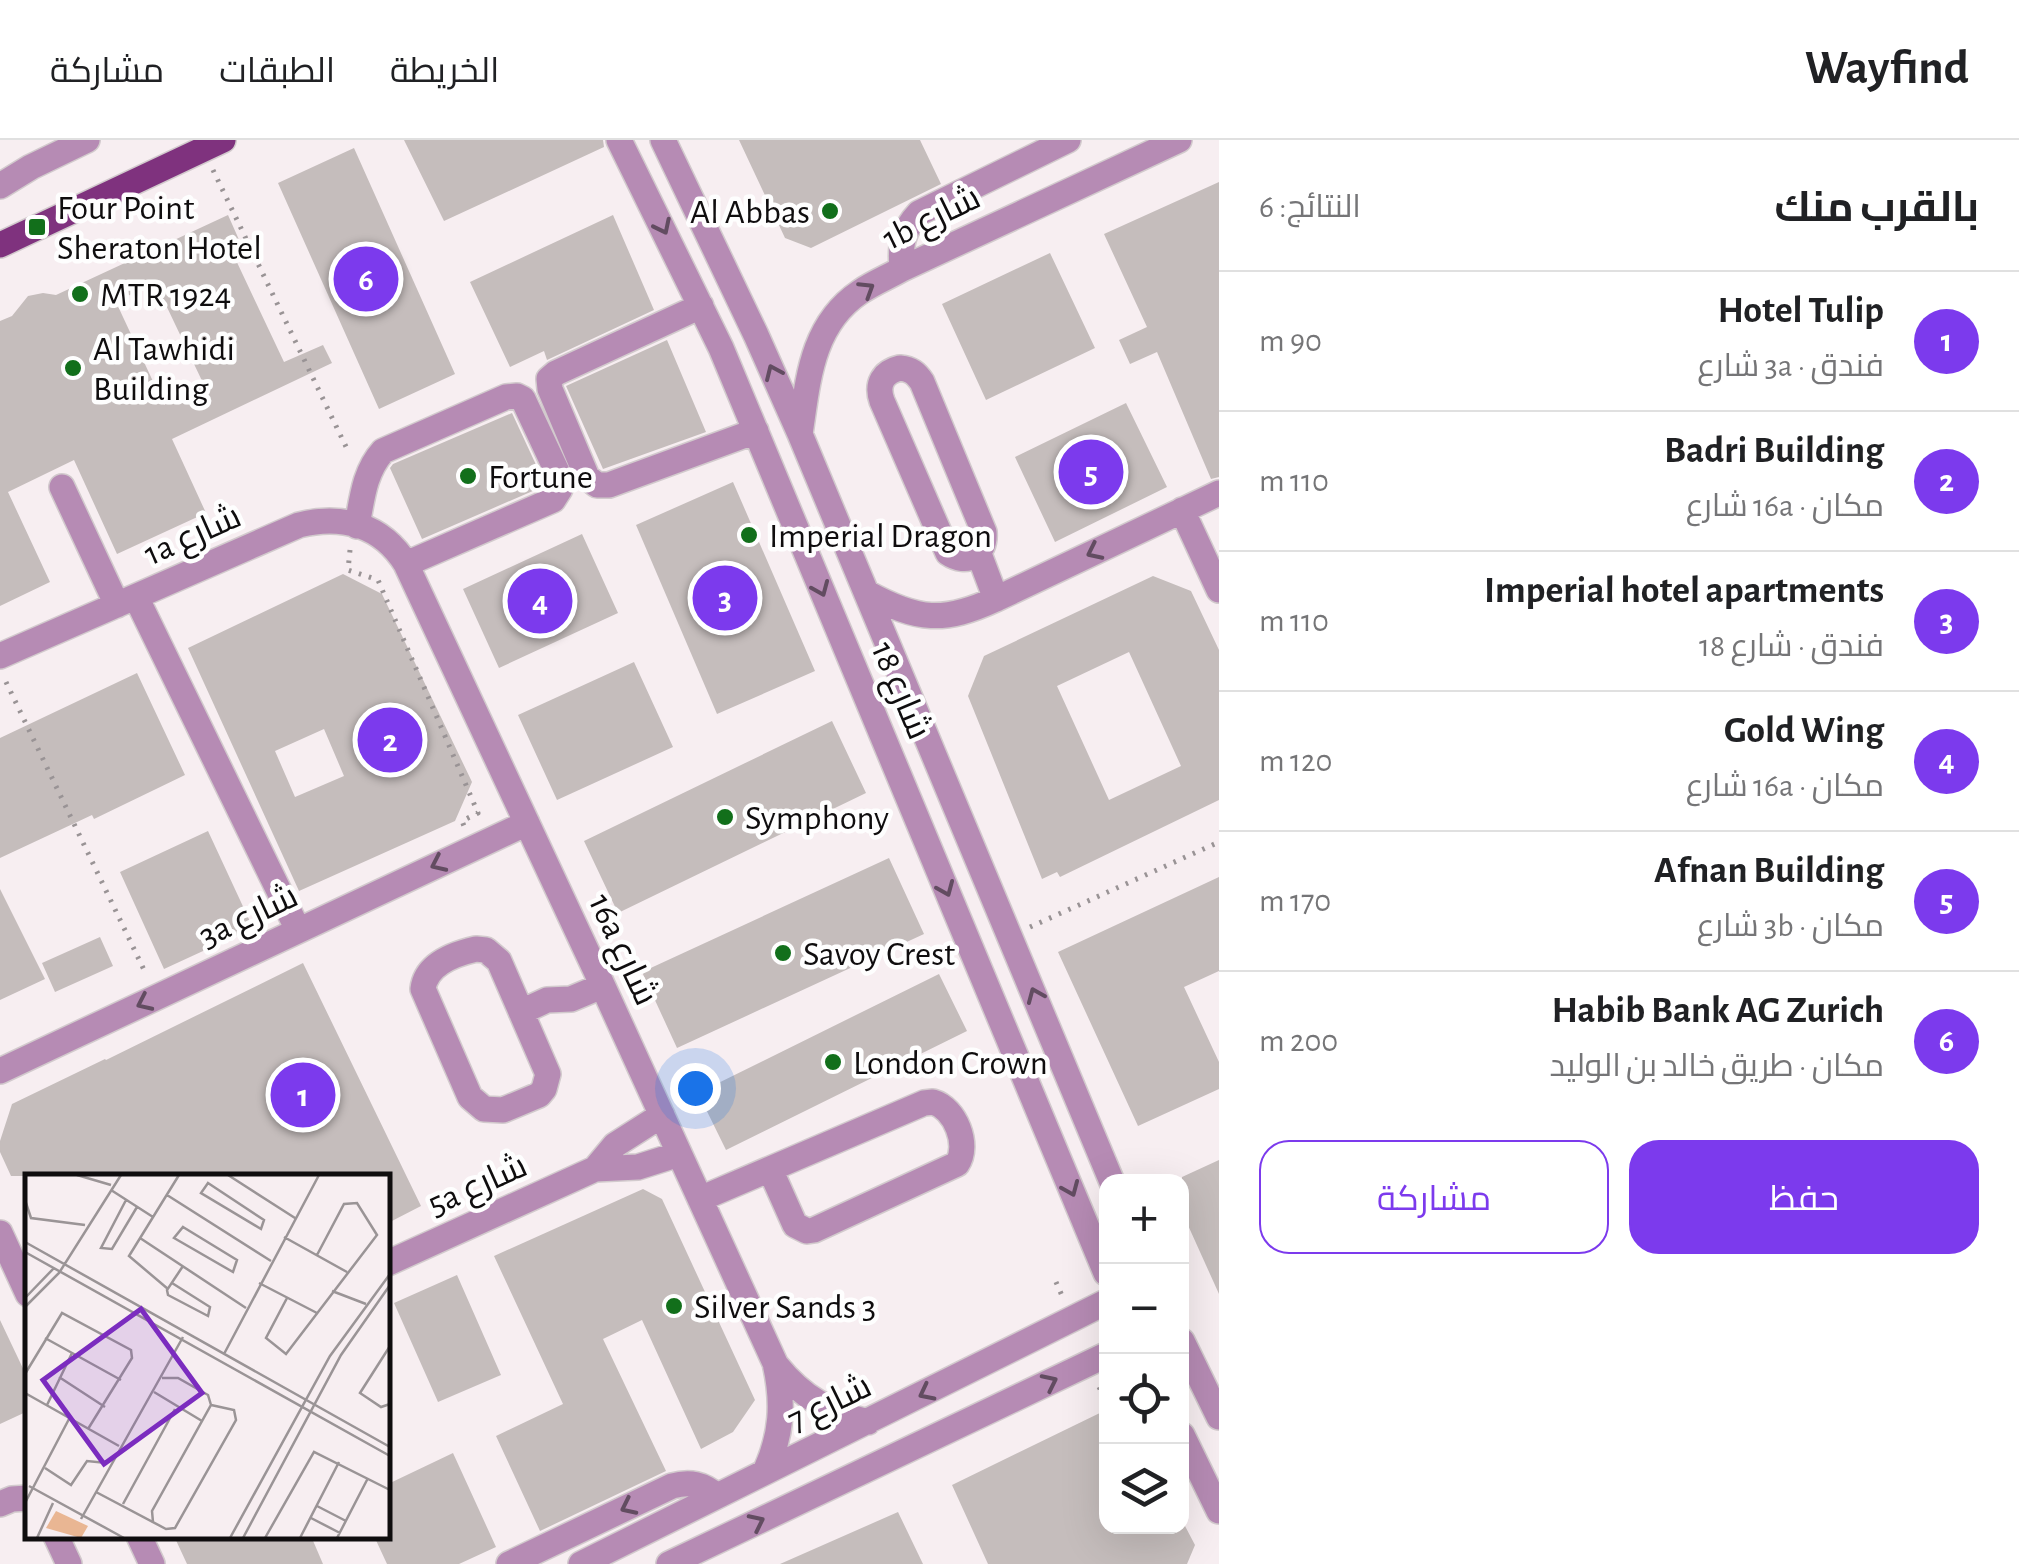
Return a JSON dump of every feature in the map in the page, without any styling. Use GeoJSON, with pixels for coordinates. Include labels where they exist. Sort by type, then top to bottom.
{"type":"FeatureCollection","features":[{"type":"Feature","properties":{"kind":"main road"},"geometry":{"type":"LineString","coordinates":[[0,244],[213,144]]}},
{"type":"Feature","properties":{"kind":"street"},"geometry":{"type":"LineString","coordinates":[[0,186],[87,140]]}},
{"type":"Feature","properties":{"kind":"street","name":"شارع 18"},"geometry":{"type":"LineString","coordinates":[[619,140],[701,306],[756,431],[1102,1264]]}},
{"type":"Feature","properties":{"kind":"street","name":"شارع 18"},"geometry":{"type":"LineString","coordinates":[[663,140],[800,434],[1109,1174]]}},
{"type":"Feature","properties":{"kind":"street"},"geometry":{"type":"LineString","coordinates":[[902,269],[903,234],[920,213],[1068,140]]}},
{"type":"Feature","properties":{"kind":"street","name":"1b شارع"},"geometry":{"type":"LineString","coordinates":[[800,434],[809,373],[821,336],[859,292],[1179,140]]}},
{"type":"Feature","properties":{"kind":"street"},"geometry":{"type":"LineString","coordinates":[[701,306],[549,379],[587,477],[598,485],[609,485],[756,431]]}},
{"type":"Feature","properties":{"kind":"street"},"geometry":{"type":"LineString","coordinates":[[979,554],[963,560],[955,558],[944,545],[879,392],[884,375],[892,370],[909,369],[922,382],[984,532],[979,554],[996,599]]}},
{"type":"Feature","properties":{"kind":"street"},"geometry":{"type":"LineString","coordinates":[[506,397],[523,400],[560,478],[553,500],[406,564],[388,541],[357,526],[367,476],[383,452],[506,397]]}},
{"type":"Feature","properties":{"kind":"street"},"geometry":{"type":"LineString","coordinates":[[62,487],[298,930]]}},
{"type":"Feature","properties":{"kind":"street"},"geometry":{"type":"LineString","coordinates":[[867,593],[903,612],[958,614],[1219,492]]}},
{"type":"Feature","properties":{"kind":"street"},"geometry":{"type":"LineString","coordinates":[[1182,510],[1219,590]]}},
{"type":"Feature","properties":{"kind":"street","name":"1a شارع"},"geometry":{"type":"LineString","coordinates":[[0,656],[299,525],[336,520],[357,526]]}},
{"type":"Feature","properties":{"kind":"street","name":"16a شارع"},"geometry":{"type":"LineString","coordinates":[[406,564],[775,1364],[782,1408],[780,1430],[765,1472]]}},
{"type":"Feature","properties":{"kind":"street","name":"3a شارع"},"geometry":{"type":"LineString","coordinates":[[0,1070],[526,823]]}},
{"type":"Feature","properties":{"kind":"street"},"geometry":{"type":"LineString","coordinates":[[486,950],[499,961],[521,1012],[548,1074],[544,1089],[532,1100],[503,1110],[484,1109],[470,1097],[425,997],[424,981],[439,963],[468,951],[486,950]]}},
{"type":"Feature","properties":{"kind":"street"},"geometry":{"type":"LineString","coordinates":[[521,1012],[548,1000],[560,986],[599,977]]}},
{"type":"Feature","properties":{"kind":"street"},"geometry":{"type":"LineString","coordinates":[[700,1199],[770,1169],[924,1103],[941,1104],[948,1110],[963,1149],[961,1158],[950,1169],[806,1231],[794,1225],[770,1169]]}},
{"type":"Feature","properties":{"kind":"street","name":"5a شارع"},"geometry":{"type":"LineString","coordinates":[[595,1169],[615,1146],[662,1115]]}},
{"type":"Feature","properties":{"kind":"street","name":"5a شارع"},"geometry":{"type":"LineString","coordinates":[[390,1262],[595,1169],[638,1168],[679,1154]]}},
{"type":"Feature","properties":{"kind":"street"},"geometry":{"type":"LineString","coordinates":[[0,1233],[25,1287]]}},
{"type":"Feature","properties":{"kind":"street","name":"شارع 7"},"geometry":{"type":"LineString","coordinates":[[581,1564],[1099,1306]]}},
{"type":"Feature","properties":{"kind":"street"},"geometry":{"type":"LineString","coordinates":[[1188,1354],[1219,1417]]}},
{"type":"Feature","properties":{"kind":"street"},"geometry":{"type":"LineString","coordinates":[[669,1564],[1099,1358]]}},
{"type":"Feature","properties":{"kind":"street","name":"16a شارع"},"geometry":{"type":"LineString","coordinates":[[775,1364],[806,1396],[836,1413],[868,1422]]}},
{"type":"Feature","properties":{"kind":"street"},"geometry":{"type":"LineString","coordinates":[[1187,1444],[1219,1512]]}},
{"type":"Feature","properties":{"kind":"street"},"geometry":{"type":"LineString","coordinates":[[510,1564],[672,1486],[696,1484],[717,1496]]}},
{"type":"Feature","properties":{"kind":"street"},"geometry":{"type":"LineString","coordinates":[[0,1504],[12,1498],[25,1498]]}},
{"type":"Feature","properties":{"kind":"street"},"geometry":{"type":"LineString","coordinates":[[57,1539],[69,1564]]}},
{"type":"Feature","properties":{"kind":"street"},"geometry":{"type":"LineString","coordinates":[[140,1539],[152,1564]]}},
{"type":"Feature","properties":{"kind":"path"},"geometry":{"type":"LineString","coordinates":[[213,144],[350,454]]}},
{"type":"Feature","properties":{"kind":"path"},"geometry":{"type":"LineString","coordinates":[[0,670],[156,997]]}},
{"type":"Feature","properties":{"kind":"path"},"geometry":{"type":"LineString","coordinates":[[1010,936],[1219,842]]}},
{"type":"Feature","properties":{"kind":"building"},"geometry":{"type":"Polygon","coordinates":[[[404,140],[603,140],[604,147],[444,221],[404,140]]]}},
{"type":"Feature","properties":{"kind":"building","name":"Al Abbas"},"geometry":{"type":"Polygon","coordinates":[[[739,140],[920,140],[941,184],[811,248],[785,238],[739,140]]]}},
{"type":"Feature","properties":{"kind":"building"},"geometry":{"type":"Polygon","coordinates":[[[354,148],[455,374],[379,409],[278,183],[354,148]]]}},
{"type":"Feature","properties":{"kind":"building"},"geometry":{"type":"Polygon","coordinates":[[[1219,182],[1219,477],[1211,479],[1157,352],[1130,364],[1119,340],[1147,327],[1104,234],[1219,182]]]}},
{"type":"Feature","properties":{"kind":"building"},"geometry":{"type":"Polygon","coordinates":[[[228,215],[244,251],[234,256],[284,362],[323,345],[332,363],[172,439],[206,513],[117,554],[74,460],[8,492],[50,582],[0,606],[0,321],[12,316],[28,296],[56,295],[228,215]],[[155,282],[116,302],[164,405],[204,385],[155,282]]]}},
{"type":"Feature","properties":{"kind":"building"},"geometry":{"type":"Polygon","coordinates":[[[613,215],[654,310],[547,360],[544,351],[510,367],[470,282],[613,215]]]}},
{"type":"Feature","properties":{"kind":"building"},"geometry":{"type":"Polygon","coordinates":[[[1050,253],[1095,348],[986,400],[942,304],[1050,253]]]}},
{"type":"Feature","properties":{"kind":"building"},"geometry":{"type":"Polygon","coordinates":[[[667,340],[706,432],[603,469],[566,386],[667,340]]]}},
{"type":"Feature","properties":{"kind":"building"},"geometry":{"type":"Polygon","coordinates":[[[1126,403],[1167,487],[1055,542],[1015,457],[1126,403]]]}},
{"type":"Feature","properties":{"kind":"building","name":"Fortune"},"geometry":{"type":"Polygon","coordinates":[[[512,413],[544,482],[542,487],[422,539],[390,468],[512,413]]]}},
{"type":"Feature","properties":{"kind":"building"},"geometry":{"type":"Polygon","coordinates":[[[733,482],[815,671],[717,714],[636,525],[733,482]]]}},
{"type":"Feature","properties":{"kind":"building"},"geometry":{"type":"Polygon","coordinates":[[[582,534],[618,613],[499,668],[463,589],[582,534]]]}},
{"type":"Feature","properties":{"kind":"building"},"geometry":{"type":"Polygon","coordinates":[[[343,574],[382,594],[472,782],[455,821],[299,891],[188,648],[343,574]],[[324,729],[275,751],[295,797],[344,776],[324,729]]]}},
{"type":"Feature","properties":{"kind":"building"},"geometry":{"type":"Polygon","coordinates":[[[1153,576],[1191,591],[1219,650],[1219,800],[1060,877],[1057,872],[1042,879],[968,696],[984,656],[1153,576]],[[1129,652],[1057,686],[1109,800],[1181,766],[1129,652]]]}},
{"type":"Feature","properties":{"kind":"building"},"geometry":{"type":"Polygon","coordinates":[[[634,662],[673,747],[557,800],[518,715],[634,662]]]}},
{"type":"Feature","properties":{"kind":"building"},"geometry":{"type":"Polygon","coordinates":[[[137,673],[185,775],[0,858],[0,738],[137,673]]]}},
{"type":"Feature","properties":{"kind":"building","name":"Symphony"},"geometry":{"type":"Polygon","coordinates":[[[832,721],[866,793],[618,913],[584,841],[832,721]]]}},
{"type":"Feature","properties":{"kind":"building"},"geometry":{"type":"Polygon","coordinates":[[[208,831],[253,928],[164,969],[120,872],[208,831]]]}},
{"type":"Feature","properties":{"kind":"building","name":"Savoy Crest"},"geometry":{"type":"Polygon","coordinates":[[[889,858],[924,934],[677,1048],[642,972],[889,858]]]}},
{"type":"Feature","properties":{"kind":"building"},"geometry":{"type":"Polygon","coordinates":[[[1219,877],[1219,971],[1184,987],[1219,1062],[1219,1089],[1138,1126],[1058,952],[1219,877]]]}},
{"type":"Feature","properties":{"kind":"building"},"geometry":{"type":"Polygon","coordinates":[[[0,889],[45,979],[0,1000],[0,889]]]}},
{"type":"Feature","properties":{"kind":"building"},"geometry":{"type":"Polygon","coordinates":[[[100,937],[113,966],[55,992],[42,963],[100,937]]]}},
{"type":"Feature","properties":{"kind":"building"},"geometry":{"type":"Polygon","coordinates":[[[303,963],[421,1206],[390,1222],[390,1174],[11,1176],[0,1152],[0,1141],[12,1104],[303,963]]]}},
{"type":"Feature","properties":{"kind":"building","name":"London Crown"},"geometry":{"type":"Polygon","coordinates":[[[939,974],[967,1031],[726,1150],[698,1093],[939,974]]]}},
{"type":"Feature","properties":{"kind":"building"},"geometry":{"type":"Polygon","coordinates":[[[1219,1160],[1219,1294],[1189,1228],[1189,1174],[1219,1160]]]}},
{"type":"Feature","properties":{"kind":"building"},"geometry":{"type":"Polygon","coordinates":[[[643,1189],[662,1199],[755,1400],[733,1432],[701,1449],[642,1320],[603,1339],[666,1471],[540,1531],[496,1436],[563,1404],[494,1256],[643,1189]]]}},
{"type":"Feature","properties":{"kind":"building"},"geometry":{"type":"Polygon","coordinates":[[[457,1275],[501,1375],[438,1402],[394,1303],[457,1275]]]}},
{"type":"Feature","properties":{"kind":"building"},"geometry":{"type":"Polygon","coordinates":[[[0,1320],[25,1373],[25,1412],[0,1424],[0,1320]]]}},
{"type":"Feature","properties":{"kind":"building"},"geometry":{"type":"Polygon","coordinates":[[[1099,1413],[1099,1534],[1189,1534],[1195,1545],[1187,1564],[988,1564],[952,1485],[1099,1413]]]}},
{"type":"Feature","properties":{"kind":"building"},"geometry":{"type":"Polygon","coordinates":[[[453,1453],[496,1547],[459,1564],[387,1564],[375,1539],[390,1539],[390,1483],[453,1453]]]}},
{"type":"Feature","properties":{"kind":"building"},"geometry":{"type":"Polygon","coordinates":[[[898,1512],[923,1564],[780,1564],[898,1512]]]}},
{"type":"Feature","properties":{"kind":"building"},"geometry":{"type":"Polygon","coordinates":[[[175,1539],[312,1539],[323,1564],[187,1564],[175,1539]]]}},
{"type":"Feature","properties":{"kind":"place","name":"Al Abbas"},"geometry":{"type":"Point","coordinates":[830,211]}},
{"type":"Feature","properties":{"kind":"place","name":"Four Point Sheraton Hotel"},"geometry":{"type":"Point","coordinates":[37,227]}},
{"type":"Feature","properties":{"kind":"place","name":"Habib Bank AG Zurich"},"geometry":{"type":"Point","coordinates":[366,279]}},
{"type":"Feature","properties":{"kind":"place","name":"MTR 1924"},"geometry":{"type":"Point","coordinates":[80,294]}},
{"type":"Feature","properties":{"kind":"place","name":"Al Tawhidi Building"},"geometry":{"type":"Point","coordinates":[73,368]}},
{"type":"Feature","properties":{"kind":"place","name":"Afnan Building"},"geometry":{"type":"Point","coordinates":[1091,472]}},
{"type":"Feature","properties":{"kind":"place","name":"Fortune"},"geometry":{"type":"Point","coordinates":[468,476]}},
{"type":"Feature","properties":{"kind":"place","name":"Imperial Dragon"},"geometry":{"type":"Point","coordinates":[749,535]}},
{"type":"Feature","properties":{"kind":"place","name":"Imperial hotel apartments"},"geometry":{"type":"Point","coordinates":[725,598]}},
{"type":"Feature","properties":{"kind":"place","name":"Gold Wing"},"geometry":{"type":"Point","coordinates":[540,601]}},
{"type":"Feature","properties":{"kind":"place","name":"Badri Building"},"geometry":{"type":"Point","coordinates":[390,740]}},
{"type":"Feature","properties":{"kind":"place","name":"Symphony"},"geometry":{"type":"Point","coordinates":[725,817]}},
{"type":"Feature","properties":{"kind":"place","name":"Savoy Crest"},"geometry":{"type":"Point","coordinates":[783,953]}},
{"type":"Feature","properties":{"kind":"place","name":"London Crown"},"geometry":{"type":"Point","coordinates":[833,1062]}},
{"type":"Feature","properties":{"kind":"place","name":"Hotel Tulip"},"geometry":{"type":"Point","coordinates":[303,1095]}},
{"type":"Feature","properties":{"kind":"place","name":"Silver Sands 3"},"geometry":{"type":"Point","coordinates":[674,1306]}}]}
